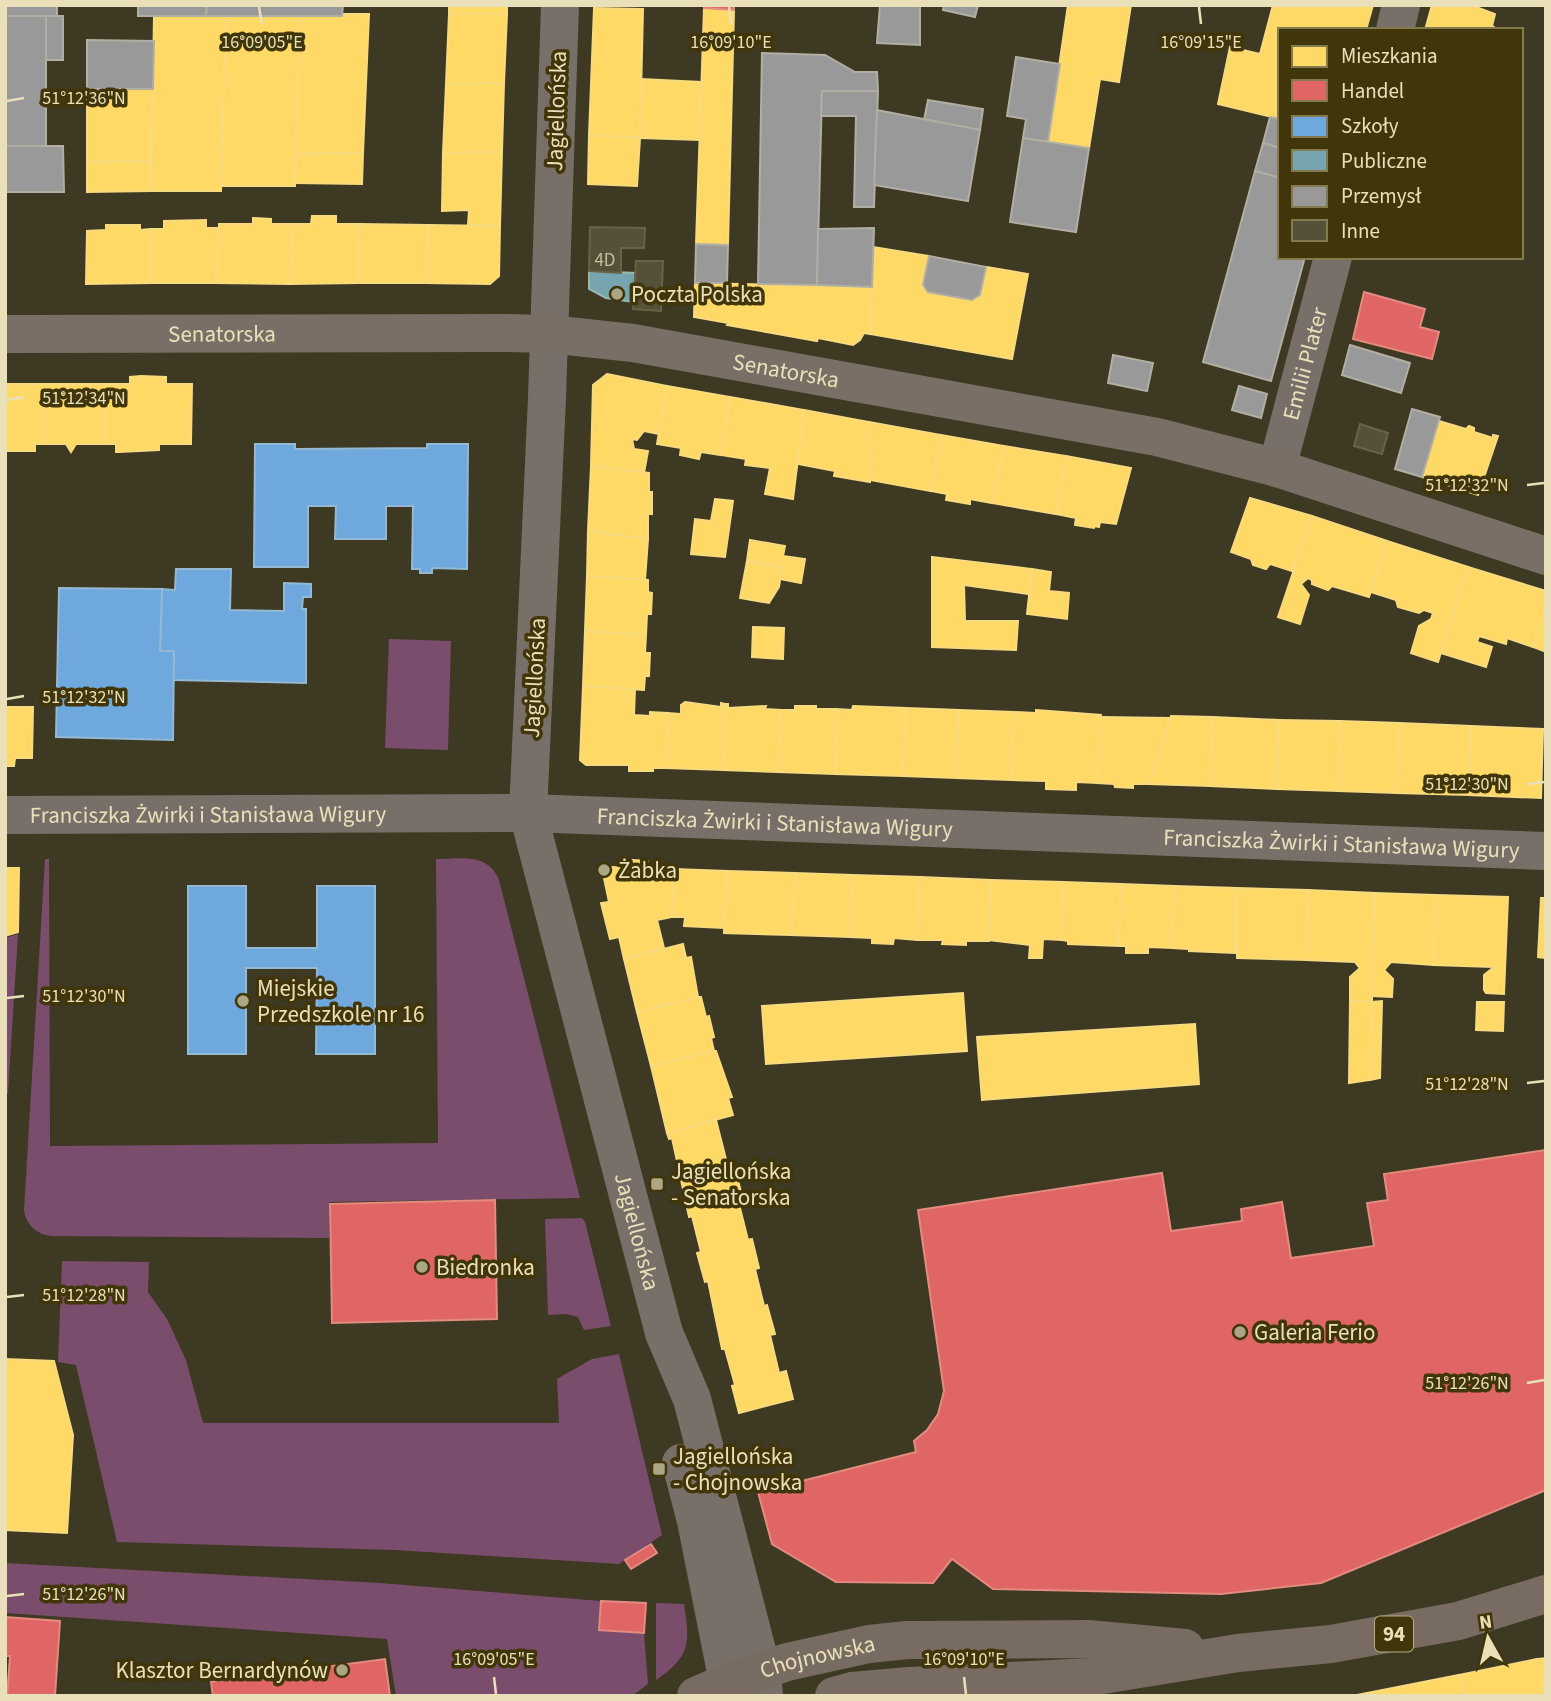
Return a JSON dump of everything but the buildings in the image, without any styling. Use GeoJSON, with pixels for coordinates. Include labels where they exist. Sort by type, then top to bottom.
{"type":"FeatureCollection","features":[{"type":"Feature","properties":{"kind":"main road","name":"Chojnowska"},"geometry":{"type":"LineString","coordinates":[[834,1696],[852,1691],[909,1686],[1090,1677],[1238,1653],[1331,1644],[1401,1633],[1458,1620],[1546,1594]]}},
{"type":"Feature","properties":{"kind":"main road","name":"Chojnowska"},"geometry":{"type":"LineString","coordinates":[[739,1688],[842,1648],[907,1640],[1088,1639],[1238,1653]]}},
{"type":"Feature","properties":{"kind":"street","name":"Jagiellońska"},"geometry":{"type":"LineString","coordinates":[[560,5],[528,813],[664,1333],[667,1405],[739,1688]]}},
{"type":"Feature","properties":{"kind":"street"},"geometry":{"type":"LineString","coordinates":[[1395,28],[1401,5]]}},
{"type":"Feature","properties":{"kind":"street","name":"Emilii Plater"},"geometry":{"type":"LineString","coordinates":[[1277,468],[1332,259]]}},
{"type":"Feature","properties":{"kind":"street","name":"Senatorska"},"geometry":{"type":"LineString","coordinates":[[5,334],[549,334],[633,343],[1157,437],[1277,468],[1546,556]]}},
{"type":"Feature","properties":{"kind":"street","name":"Franciszka Żwirki i Stanisława Wigury"},"geometry":{"type":"LineString","coordinates":[[5,815],[528,813],[1546,850]]}},
{"type":"Feature","properties":{"kind":"shaded area"},"geometry":{"type":"Polygon","coordinates":[[[389,639],[451,641],[448,750],[385,748],[389,639]]]}},
{"type":"Feature","properties":{"kind":"shaded area"},"geometry":{"type":"Polygon","coordinates":[[[464,858],[488,865],[499,880],[580,1198],[329,1202],[329,1238],[51,1236],[36,1231],[29,1224],[24,1210],[45,859],[49,859],[50,1146],[438,1143],[436,859],[464,858]]]}},
{"type":"Feature","properties":{"kind":"shaded area"},"geometry":{"type":"Polygon","coordinates":[[[18,934],[8,1093],[5,1093],[5,938],[18,934]]]}},
{"type":"Feature","properties":{"kind":"shaded area"},"geometry":{"type":"Polygon","coordinates":[[[582,1218],[611,1326],[584,1330],[578,1317],[566,1314],[548,1315],[545,1219],[582,1218]]]}},
{"type":"Feature","properties":{"kind":"shaded area"},"geometry":{"type":"Polygon","coordinates":[[[62,1261],[149,1262],[148,1292],[167,1319],[186,1360],[203,1423],[559,1423],[557,1379],[592,1359],[619,1354],[662,1535],[619,1564],[395,1550],[117,1542],[76,1365],[58,1362],[62,1261]]]}},
{"type":"Feature","properties":{"kind":"shaded area"},"geometry":{"type":"Polygon","coordinates":[[[5,1563],[380,1583],[601,1601],[599,1630],[644,1633],[648,1684],[632,1696],[396,1696],[387,1639],[5,1613],[5,1563]]]}},
{"type":"Feature","properties":{"kind":"shaded area"},"geometry":{"type":"Polygon","coordinates":[[[656,1603],[684,1604],[687,1639],[682,1656],[656,1680],[656,1603]]]}},
{"type":"Feature","properties":{"kind":"place","name":"Poczta Polska"},"geometry":{"type":"Point","coordinates":[617,294]}},
{"type":"Feature","properties":{"kind":"place","name":"Żabka"},"geometry":{"type":"Point","coordinates":[604,870]}},
{"type":"Feature","properties":{"kind":"place","name":"Miejskie Przedszkole nr 16"},"geometry":{"type":"Point","coordinates":[243,1001]}},
{"type":"Feature","properties":{"kind":"place","name":"Jagiellońska - Senatorska"},"geometry":{"type":"Point","coordinates":[657,1184]}},
{"type":"Feature","properties":{"kind":"place","name":"Biedronka"},"geometry":{"type":"Point","coordinates":[422,1267]}},
{"type":"Feature","properties":{"kind":"place","name":"Galeria Ferio"},"geometry":{"type":"Point","coordinates":[1240,1332]}},
{"type":"Feature","properties":{"kind":"place","name":"Jagiellońska - Chojnowska"},"geometry":{"type":"Point","coordinates":[659,1469]}},
{"type":"Feature","properties":{"kind":"place","name":"Klasztor Bernardynów"},"geometry":{"type":"Point","coordinates":[342,1670]}}]}
